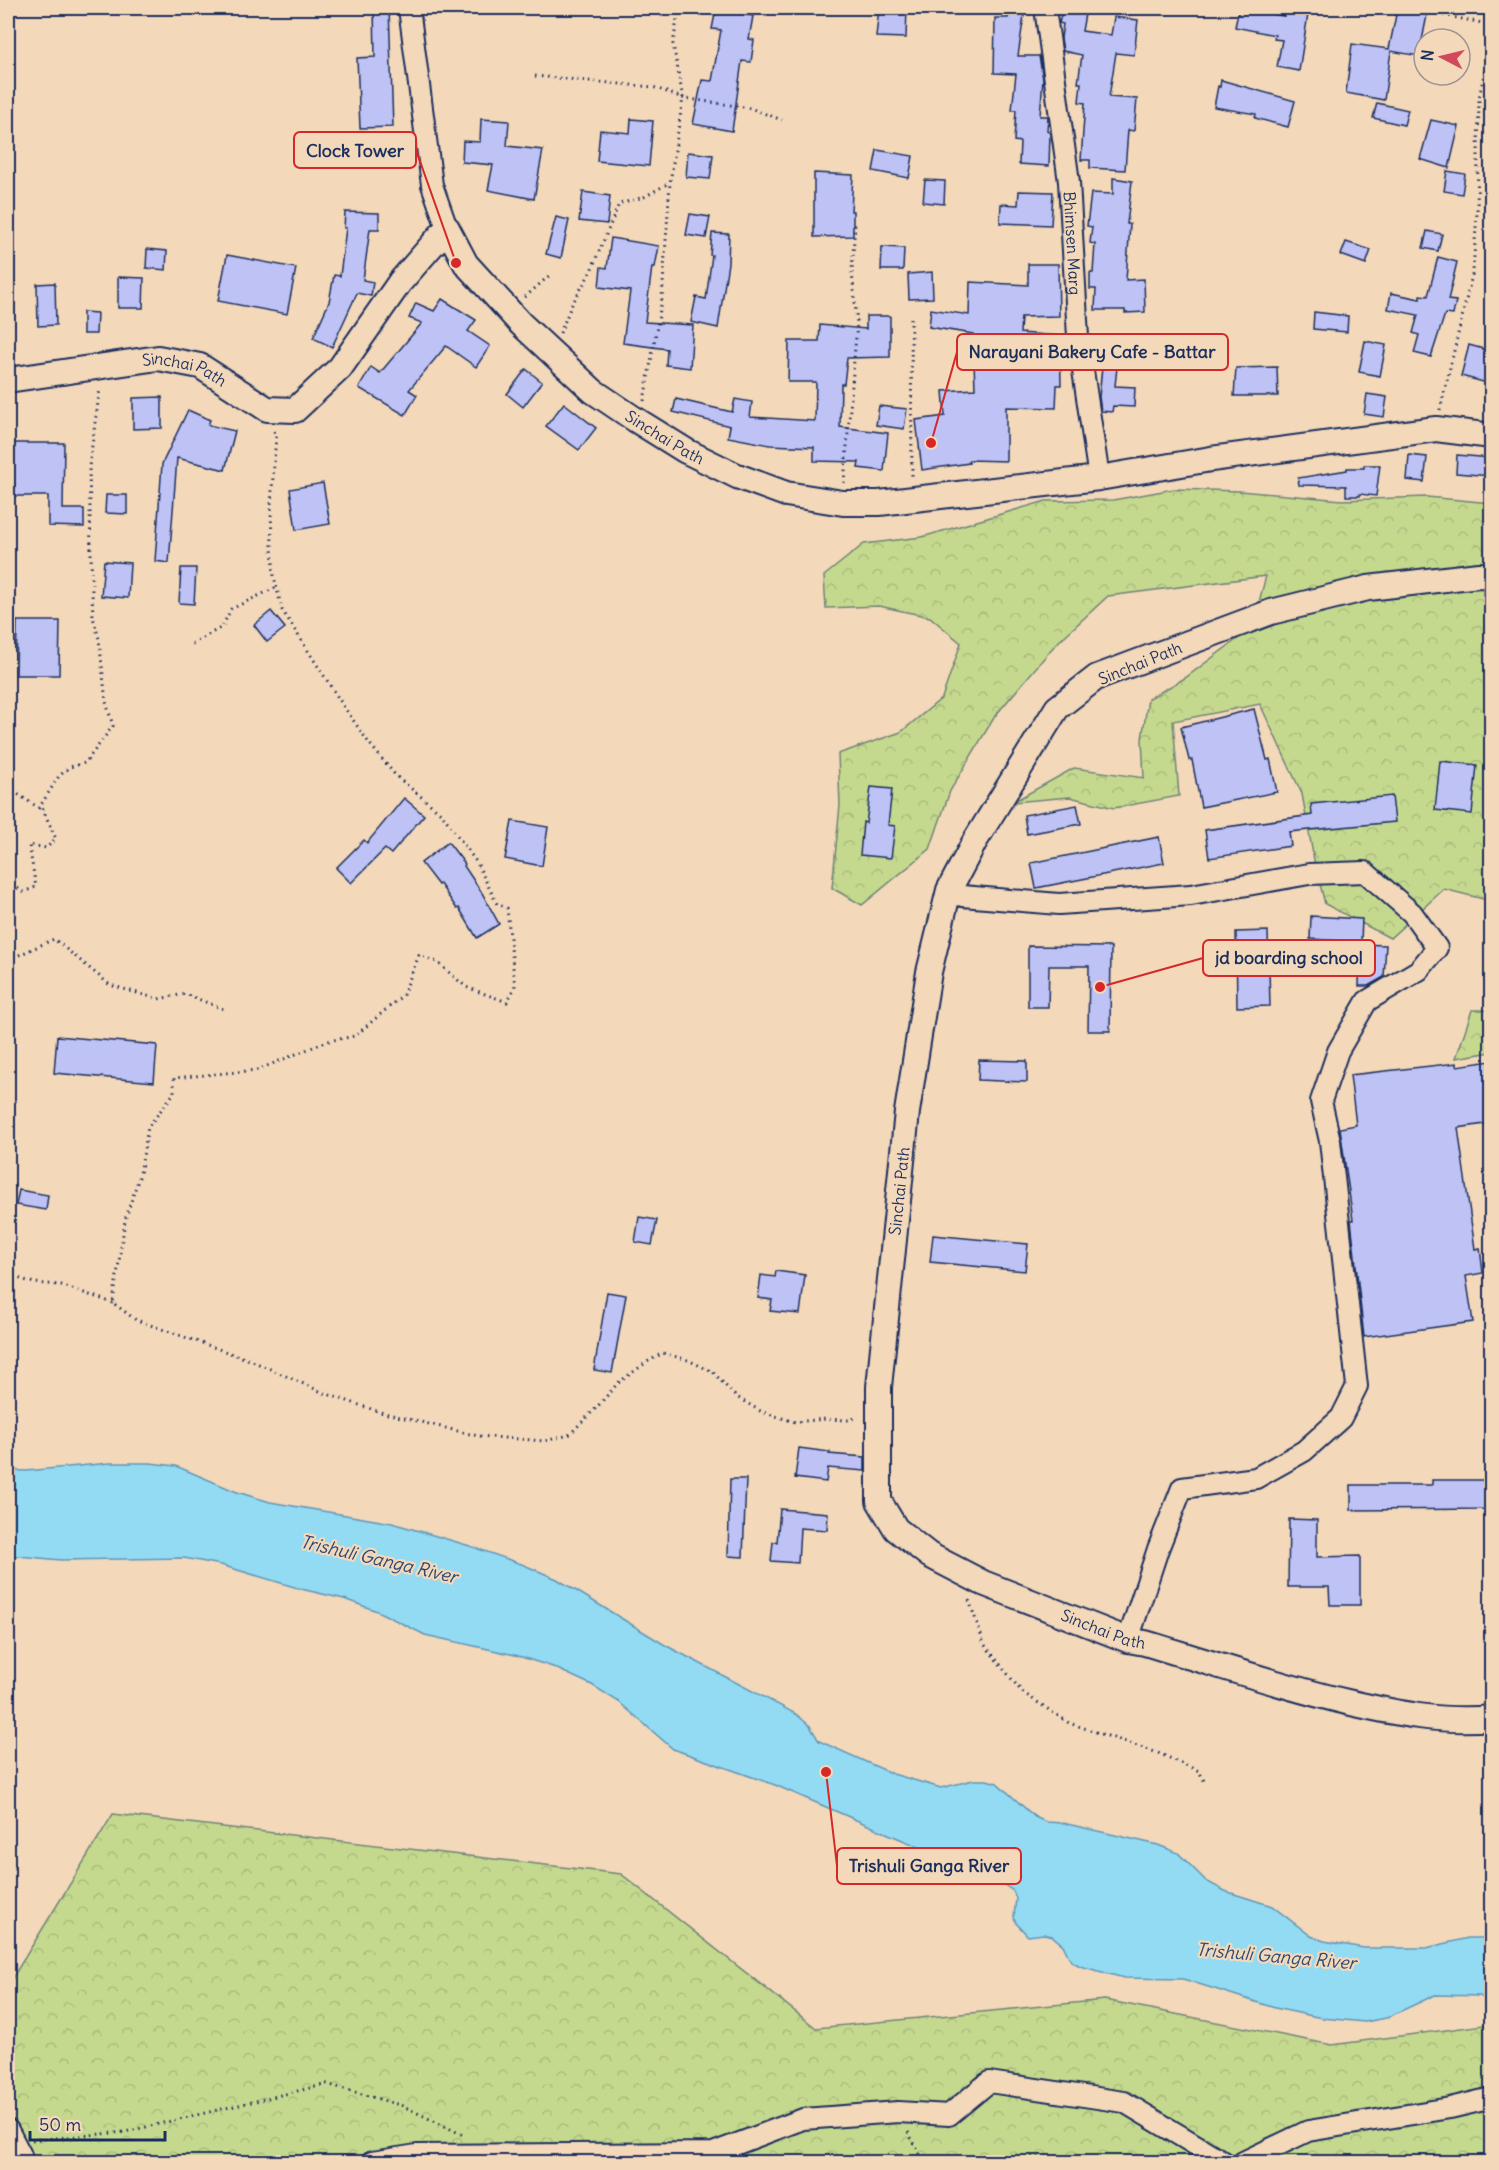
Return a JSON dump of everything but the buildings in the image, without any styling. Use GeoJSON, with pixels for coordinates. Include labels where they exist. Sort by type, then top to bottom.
{"type":"FeatureCollection","features":[{"type":"Feature","properties":{"kind":"street"},"geometry":{"type":"LineString","coordinates":[[267,409],[295,410],[340,368],[400,282],[447,228],[432,185],[409,8]]}},
{"type":"Feature","properties":{"kind":"street","name":"Bhimsen Marg"},"geometry":{"type":"LineString","coordinates":[[1045,8],[1069,183],[1078,337],[1099,478]]}},
{"type":"Feature","properties":{"kind":"street","name":"Sinchai Path"},"geometry":{"type":"LineString","coordinates":[[447,228],[466,264],[521,324],[593,391],[686,451],[737,476],[786,494],[843,502],[879,503],[1099,478],[1211,459],[1436,429],[1491,436]]}},
{"type":"Feature","properties":{"kind":"street","name":"Sinchai Path"},"geometry":{"type":"LineString","coordinates":[[8,380],[158,358],[200,366],[267,409]]}},
{"type":"Feature","properties":{"kind":"street","name":"Sinchai Path"},"geometry":{"type":"LineString","coordinates":[[1491,576],[1479,575],[1368,588],[1271,612],[1097,677],[1057,708],[975,841],[949,890],[929,972],[907,1112],[880,1377],[879,1409],[879,1501],[896,1529],[929,1555],[983,1583],[1128,1640],[1145,1643],[1308,1693],[1402,1715],[1462,1721],[1491,1718]]}},
{"type":"Feature","properties":{"kind":"street"},"geometry":{"type":"LineString","coordinates":[[949,890],[962,896],[1059,904],[1191,895],[1309,874],[1365,872],[1412,912],[1437,948],[1419,970],[1367,1001],[1338,1051],[1321,1101],[1330,1141],[1357,1386],[1341,1418],[1304,1451],[1256,1478],[1182,1488],[1158,1549],[1128,1640]]}},
{"type":"Feature","properties":{"kind":"street"},"geometry":{"type":"LineString","coordinates":[[372,2163],[417,2155],[713,2153],[803,2119],[898,2112],[949,2115],[989,2082],[1124,2102],[1224,2163]]}},
{"type":"Feature","properties":{"kind":"street"},"geometry":{"type":"LineString","coordinates":[[1243,2163],[1308,2131],[1450,2108],[1491,2098]]}},
{"type":"Feature","properties":{"kind":"street"},"geometry":{"type":"LineString","coordinates":[[10,2136],[21,2155],[16,2163]]}},
{"type":"Feature","properties":{"kind":"path"},"geometry":{"type":"LineString","coordinates":[[633,418],[646,399],[662,298],[670,183],[683,98],[673,44],[679,8]]}},
{"type":"Feature","properties":{"kind":"path"},"geometry":{"type":"LineString","coordinates":[[1408,8],[1491,25]]}},
{"type":"Feature","properties":{"kind":"path"},"geometry":{"type":"LineString","coordinates":[[1436,429],[1473,271],[1477,213],[1479,98],[1491,35]]}},
{"type":"Feature","properties":{"kind":"path"},"geometry":{"type":"LineString","coordinates":[[535,76],[652,87],[683,98],[750,108],[782,120]]}},
{"type":"Feature","properties":{"kind":"path"},"geometry":{"type":"LineString","coordinates":[[552,351],[571,306],[590,273],[619,204],[644,196],[670,183]]}},
{"type":"Feature","properties":{"kind":"path"},"geometry":{"type":"LineString","coordinates":[[843,502],[857,323],[852,272],[855,222]]}},
{"type":"Feature","properties":{"kind":"path"},"geometry":{"type":"LineString","coordinates":[[510,310],[550,275]]}},
{"type":"Feature","properties":{"kind":"path"},"geometry":{"type":"LineString","coordinates":[[912,318],[912,499]]}},
{"type":"Feature","properties":{"kind":"path"},"geometry":{"type":"LineString","coordinates":[[8,788],[39,808],[59,776],[70,767],[85,763],[113,726],[106,702],[99,639],[93,617],[88,466],[104,365]]}},
{"type":"Feature","properties":{"kind":"path"},"geometry":{"type":"LineString","coordinates":[[112,1304],[125,1220],[140,1174],[148,1127],[174,1093],[174,1078],[258,1070],[328,1041],[355,1036],[403,994],[419,955],[437,962],[466,987],[507,1002],[515,987],[507,908],[497,904],[488,882],[442,814],[396,776],[363,734],[282,610],[272,548],[271,504],[276,436],[267,409]]}},
{"type":"Feature","properties":{"kind":"path"},"geometry":{"type":"LineString","coordinates":[[192,644],[222,627],[231,609],[277,587]]}},
{"type":"Feature","properties":{"kind":"path"},"geometry":{"type":"LineString","coordinates":[[8,881],[23,892],[36,887],[29,845],[46,848],[56,839],[41,805]]}},
{"type":"Feature","properties":{"kind":"path"},"geometry":{"type":"LineString","coordinates":[[8,960],[54,939],[110,985],[158,999],[185,994],[226,1010]]}},
{"type":"Feature","properties":{"kind":"path"},"geometry":{"type":"LineString","coordinates":[[8,1275],[34,1283],[61,1285],[112,1304],[136,1320],[250,1360],[324,1393],[380,1412],[478,1436],[545,1442],[569,1435],[618,1383],[663,1353],[688,1360],[713,1372],[735,1396],[762,1412],[795,1422],[825,1419],[850,1420],[879,1409]]}},
{"type":"Feature","properties":{"kind":"path"},"geometry":{"type":"LineString","coordinates":[[959,1570],[984,1644],[1022,1692],[1068,1723],[1158,1753],[1199,1771],[1205,1782]]}},
{"type":"Feature","properties":{"kind":"path"},"geometry":{"type":"LineString","coordinates":[[10,2136],[125,2132],[327,2084],[402,2106],[464,2135]]}},
{"type":"Feature","properties":{"kind":"path"},"geometry":{"type":"LineString","coordinates":[[898,2112],[922,2158],[941,2163]]}},
{"type":"Feature","properties":{"kind":"path"},"geometry":{"type":"LineString","coordinates":[[1008,2163],[1034,2157],[1060,2163]]}},
{"type":"Feature","properties":{"kind":"green space"},"geometry":{"type":"Polygon","coordinates":[[[1174,489],[1239,491],[1342,500],[1427,497],[1491,503],[1491,901],[1444,889],[1390,938],[1325,904],[1302,794],[1260,704],[1173,721],[1179,796],[1114,808],[1070,797],[1013,802],[1074,768],[1144,778],[1142,739],[1148,699],[1185,678],[1252,628],[1266,576],[1108,596],[1055,645],[995,716],[950,791],[930,849],[862,905],[832,888],[840,805],[838,754],[901,732],[942,698],[961,643],[930,617],[879,606],[826,608],[824,576],[864,544],[922,537],[1046,501],[1113,500],[1174,489]]]}},
{"type":"Feature","properties":{"kind":"green space"},"geometry":{"type":"Polygon","coordinates":[[[1472,1010],[1491,1010],[1491,1052],[1456,1058],[1472,1010]]]}},
{"type":"Feature","properties":{"kind":"green space"},"geometry":{"type":"Polygon","coordinates":[[[113,1814],[621,1874],[816,2028],[1105,2000],[1332,2045],[1491,2024],[1491,2162],[8,2162],[8,1985],[113,1814]]]}},
{"type":"Feature","properties":{"kind":"water"},"geometry":{"type":"Polygon","coordinates":[[[110,1463],[150,1463],[176,1466],[237,1492],[270,1502],[392,1523],[524,1565],[557,1579],[665,1645],[796,1714],[810,1726],[819,1741],[893,1774],[941,1788],[973,1780],[997,1783],[1035,1817],[1046,1822],[1063,1823],[1158,1845],[1178,1853],[1206,1881],[1225,1891],[1272,1906],[1311,1936],[1324,1941],[1364,1948],[1426,1948],[1468,1938],[1491,1938],[1491,2004],[1480,1996],[1435,1995],[1386,2018],[1365,2022],[1322,2018],[1275,2008],[1183,1979],[1124,1978],[1080,1966],[1071,1961],[1063,1945],[1052,1936],[1044,1934],[1028,1936],[1016,1923],[1014,1917],[1016,1898],[1013,1891],[987,1873],[942,1857],[775,1785],[673,1749],[619,1702],[592,1685],[553,1667],[515,1655],[425,1635],[377,1611],[344,1599],[301,1589],[221,1565],[184,1558],[61,1560],[8,1555],[8,1470],[26,1471],[110,1463]]]}},
{"type":"Feature","properties":{"kind":"place","name":"Clock Tower"},"geometry":{"type":"Point","coordinates":[456,263]}},
{"type":"Feature","properties":{"kind":"place","name":"Narayani Bakery Cafe - Battar"},"geometry":{"type":"Point","coordinates":[931,443]}},
{"type":"Feature","properties":{"kind":"place","name":"jd boarding school"},"geometry":{"type":"Point","coordinates":[1100,987]}},
{"type":"Feature","properties":{"kind":"place","name":"Trishuli Ganga River"},"geometry":{"type":"Point","coordinates":[826,1772]}}]}
